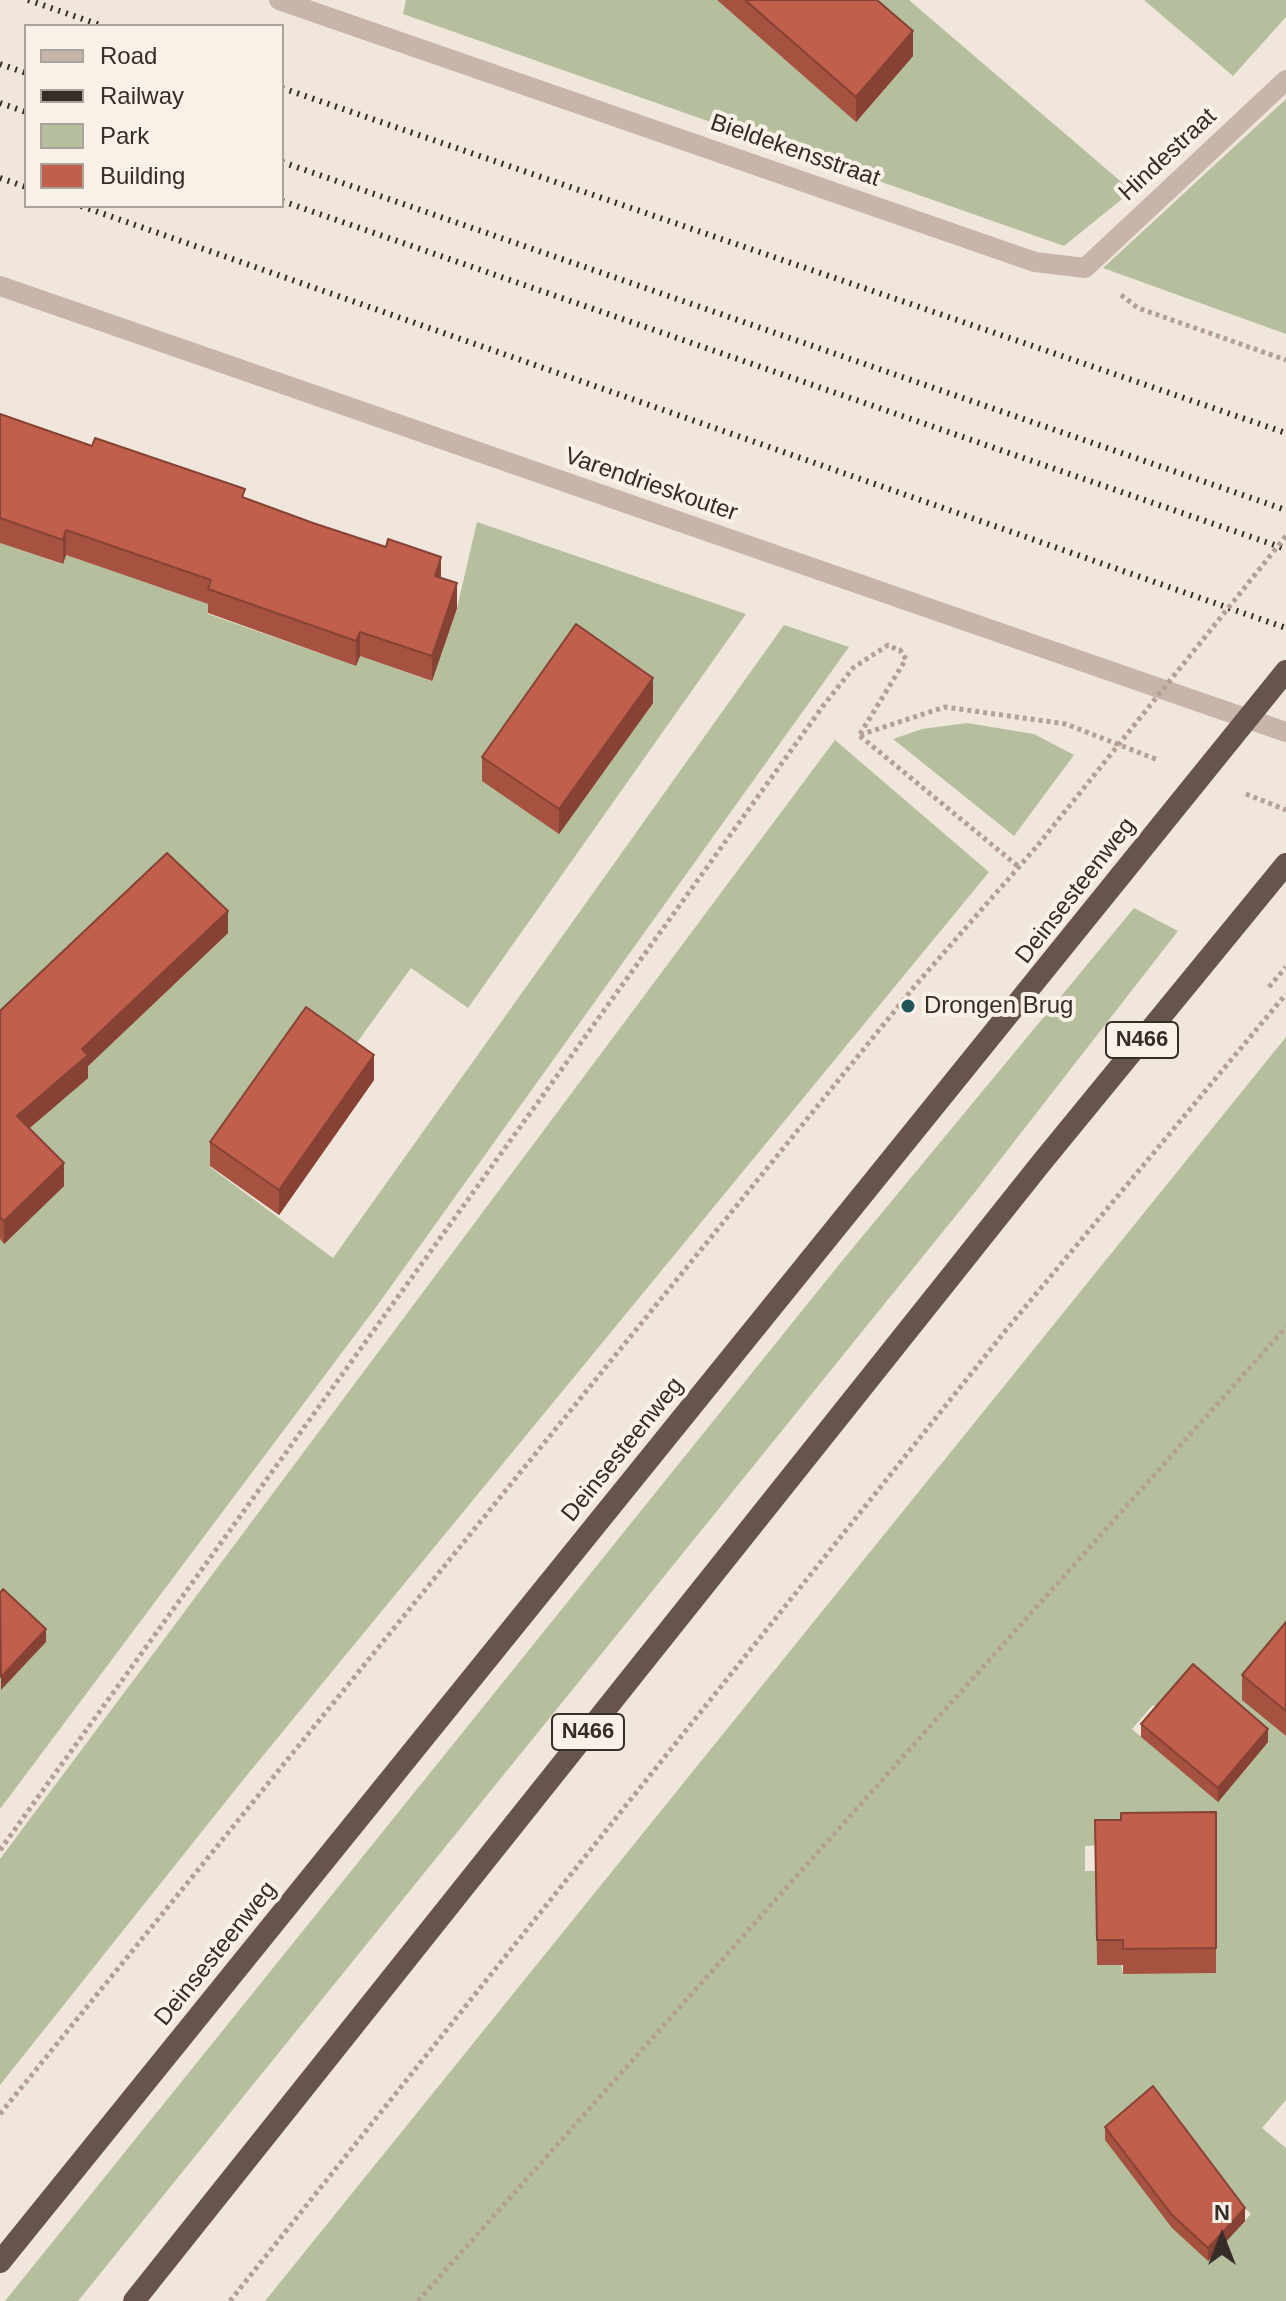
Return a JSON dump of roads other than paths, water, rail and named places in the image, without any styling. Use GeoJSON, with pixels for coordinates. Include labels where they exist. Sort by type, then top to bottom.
{"type":"FeatureCollection","features":[{"type":"Feature","properties":{"kind":"highway","name":"Deinsesteenweg"},"geometry":{"type":"LineString","coordinates":[[0,2262],[1286,671]]}},
{"type":"Feature","properties":{"kind":"highway","name":"N466"},"geometry":{"type":"LineString","coordinates":[[134,2301],[1042,1162],[1286,864]]}},
{"type":"Feature","properties":{"kind":"street","name":"Bieldekensstraat"},"geometry":{"type":"LineString","coordinates":[[279,0],[1035,262],[1085,268]]}},
{"type":"Feature","properties":{"kind":"street","name":"Hindestraat"},"geometry":{"type":"LineString","coordinates":[[1085,268],[1286,80]]}},
{"type":"Feature","properties":{"kind":"street","name":"Varendrieskouter"},"geometry":{"type":"LineString","coordinates":[[0,286],[1286,732]]}},
{"type":"Feature","properties":{"kind":"railway"},"geometry":{"type":"LineString","coordinates":[[28,0],[97,24]]}},
{"type":"Feature","properties":{"kind":"railway"},"geometry":{"type":"LineString","coordinates":[[0,64],[24,72]]}},
{"type":"Feature","properties":{"kind":"railway"},"geometry":{"type":"LineString","coordinates":[[284,89],[1286,433]]}},
{"type":"Feature","properties":{"kind":"railway"},"geometry":{"type":"LineString","coordinates":[[0,103],[24,111]]}},
{"type":"Feature","properties":{"kind":"railway"},"geometry":{"type":"LineString","coordinates":[[284,163],[1286,510]]}},
{"type":"Feature","properties":{"kind":"railway"},"geometry":{"type":"LineString","coordinates":[[0,178],[24,186]]}},
{"type":"Feature","properties":{"kind":"railway"},"geometry":{"type":"LineString","coordinates":[[284,202],[1286,549]]}},
{"type":"Feature","properties":{"kind":"railway"},"geometry":{"type":"LineString","coordinates":[[87,208],[1286,628]]}},
{"type":"Feature","properties":{"kind":"place","name":"Drongen Brug"},"geometry":{"type":"Point","coordinates":[908,1006]}}]}
